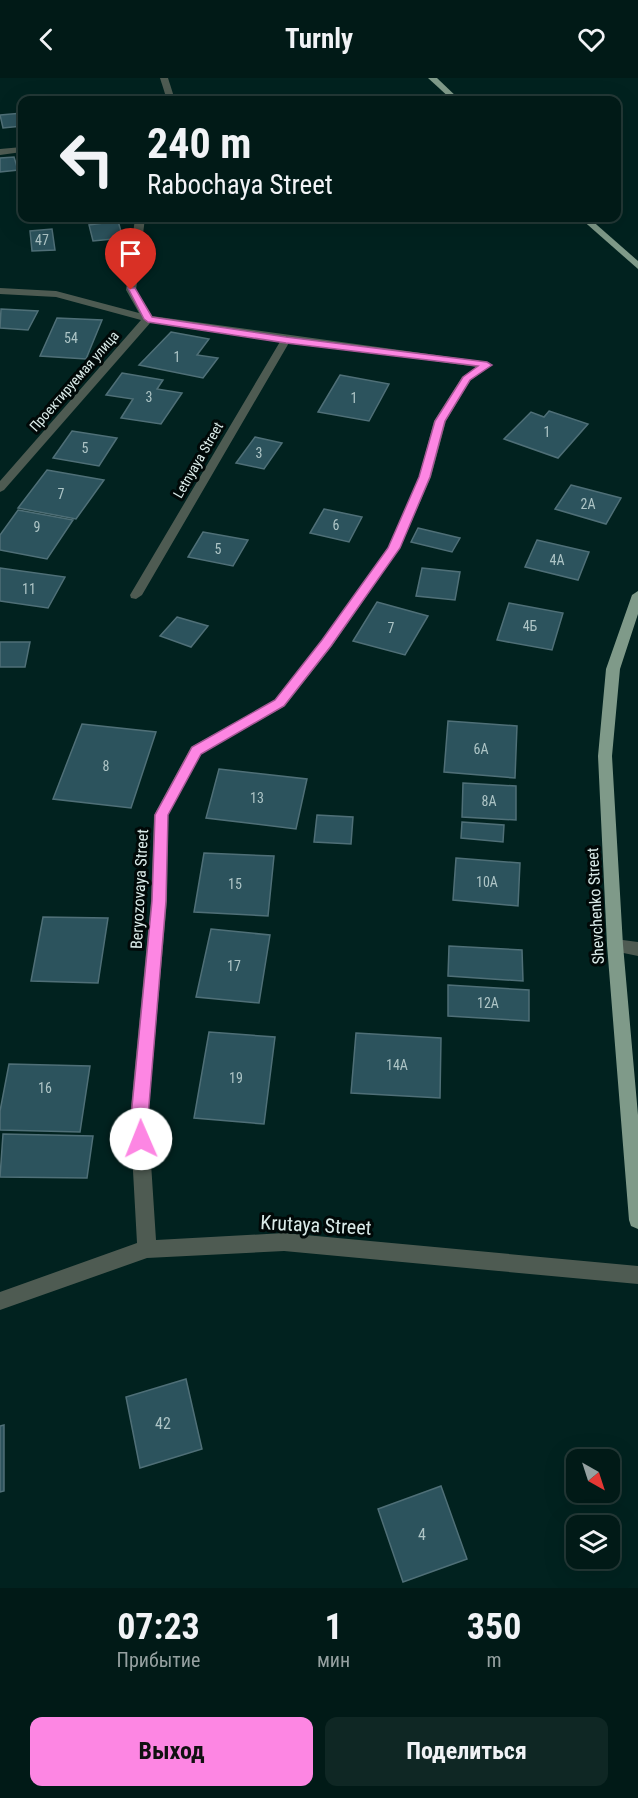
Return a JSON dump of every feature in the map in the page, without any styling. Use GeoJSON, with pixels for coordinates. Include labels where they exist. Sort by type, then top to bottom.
{"type":"FeatureCollection","features":[{"type":"Feature","properties":{"kind":"main road"},"geometry":{"type":"LineString","coordinates":[[432,78],[452,96]]}},
{"type":"Feature","properties":{"kind":"main road"},"geometry":{"type":"LineString","coordinates":[[589,222],[638,266]]}},
{"type":"Feature","properties":{"kind":"main road","name":"Shevchenko Street"},"geometry":{"type":"LineString","coordinates":[[638,595],[613,669],[606,756],[615,945],[638,1220]]}},
{"type":"Feature","properties":{"kind":"street"},"geometry":{"type":"LineString","coordinates":[[164,78],[170,96]]}},
{"type":"Feature","properties":{"kind":"street"},"geometry":{"type":"LineString","coordinates":[[0,152],[18,150]]}},
{"type":"Feature","properties":{"kind":"street"},"geometry":{"type":"LineString","coordinates":[[140,222],[131,290],[148,319]]}},
{"type":"Feature","properties":{"kind":"street"},"geometry":{"type":"LineString","coordinates":[[0,291],[24,290],[103,304],[148,319],[286,340]]}},
{"type":"Feature","properties":{"kind":"street","name":"Проектируемая улица"},"geometry":{"type":"LineString","coordinates":[[0,488],[148,319]]}},
{"type":"Feature","properties":{"kind":"street","name":"Beryozovaya Street"},"geometry":{"type":"LineString","coordinates":[[147,1249],[140,1117],[159,901],[161,815],[196,751],[280,703],[327,643],[394,548],[425,477],[440,421],[466,379],[487,365],[286,340]]}},
{"type":"Feature","properties":{"kind":"street","name":"Letnyaya Street"},"geometry":{"type":"LineString","coordinates":[[136,595],[286,340]]}},
{"type":"Feature","properties":{"kind":"street"},"geometry":{"type":"LineString","coordinates":[[615,945],[638,950]]}},
{"type":"Feature","properties":{"kind":"street","name":"Krutaya Street"},"geometry":{"type":"LineString","coordinates":[[0,1301],[147,1249],[284,1242],[638,1275]]}},
{"type":"Feature","properties":{"kind":"building"},"geometry":{"type":"Polygon","coordinates":[[[18,113],[18,126],[3,128],[0,115],[18,113]]]}},
{"type":"Feature","properties":{"kind":"building"},"geometry":{"type":"Polygon","coordinates":[[[14,157],[18,170],[0,172],[0,158],[14,157]]]}},
{"type":"Feature","properties":{"kind":"building"},"geometry":{"type":"Polygon","coordinates":[[[118,222],[123,238],[93,241],[89,225],[118,222]]]}},
{"type":"Feature","properties":{"kind":"building"},"geometry":{"type":"Polygon","coordinates":[[[52,229],[55,250],[32,251],[30,231],[52,229]]]}},
{"type":"Feature","properties":{"kind":"building"},"geometry":{"type":"Polygon","coordinates":[[[1,309],[38,311],[28,330],[0,328],[1,309]]]}},
{"type":"Feature","properties":{"kind":"building"},"geometry":{"type":"Polygon","coordinates":[[[57,318],[102,320],[86,359],[40,356],[57,318]]]}},
{"type":"Feature","properties":{"kind":"building"},"geometry":{"type":"Polygon","coordinates":[[[171,332],[209,339],[197,355],[218,358],[203,378],[139,365],[171,332]]]}},
{"type":"Feature","properties":{"kind":"building"},"geometry":{"type":"Polygon","coordinates":[[[122,373],[163,380],[157,389],[182,393],[161,424],[121,418],[133,399],[106,395],[122,373]]]}},
{"type":"Feature","properties":{"kind":"building"},"geometry":{"type":"Polygon","coordinates":[[[340,375],[389,384],[369,421],[318,412],[340,375]]]}},
{"type":"Feature","properties":{"kind":"building"},"geometry":{"type":"Polygon","coordinates":[[[549,411],[588,424],[558,458],[504,439],[531,412],[544,417],[549,411]]]}},
{"type":"Feature","properties":{"kind":"building"},"geometry":{"type":"Polygon","coordinates":[[[72,431],[117,438],[99,466],[53,458],[72,431]]]}},
{"type":"Feature","properties":{"kind":"building"},"geometry":{"type":"Polygon","coordinates":[[[255,437],[282,443],[264,469],[236,463],[255,437]]]}},
{"type":"Feature","properties":{"kind":"building"},"geometry":{"type":"Polygon","coordinates":[[[47,470],[104,480],[76,519],[18,508],[47,470]]]}},
{"type":"Feature","properties":{"kind":"building"},"geometry":{"type":"Polygon","coordinates":[[[571,485],[621,498],[606,524],[555,509],[571,485]]]}},
{"type":"Feature","properties":{"kind":"building"},"geometry":{"type":"Polygon","coordinates":[[[324,509],[362,517],[349,542],[310,533],[324,509]]]}},
{"type":"Feature","properties":{"kind":"building"},"geometry":{"type":"Polygon","coordinates":[[[18,510],[73,520],[47,559],[0,550],[0,535],[18,510]]]}},
{"type":"Feature","properties":{"kind":"building"},"geometry":{"type":"Polygon","coordinates":[[[418,528],[460,538],[452,552],[411,542],[418,528]]]}},
{"type":"Feature","properties":{"kind":"building"},"geometry":{"type":"Polygon","coordinates":[[[203,532],[248,540],[233,566],[188,557],[203,532]]]}},
{"type":"Feature","properties":{"kind":"building"},"geometry":{"type":"Polygon","coordinates":[[[537,540],[589,552],[578,580],[525,567],[537,540]]]}},
{"type":"Feature","properties":{"kind":"building"},"geometry":{"type":"Polygon","coordinates":[[[0,568],[65,577],[48,608],[0,601],[0,568]]]}},
{"type":"Feature","properties":{"kind":"building"},"geometry":{"type":"Polygon","coordinates":[[[422,568],[460,572],[455,600],[416,596],[422,568]]]}},
{"type":"Feature","properties":{"kind":"building"},"geometry":{"type":"Polygon","coordinates":[[[377,602],[428,616],[405,655],[353,641],[377,602]]]}},
{"type":"Feature","properties":{"kind":"building"},"geometry":{"type":"Polygon","coordinates":[[[509,603],[563,613],[552,650],[497,640],[509,603]]]}},
{"type":"Feature","properties":{"kind":"building"},"geometry":{"type":"Polygon","coordinates":[[[177,617],[208,626],[191,647],[160,636],[177,617]]]}},
{"type":"Feature","properties":{"kind":"building"},"geometry":{"type":"Polygon","coordinates":[[[0,642],[30,642],[25,667],[0,667],[0,642]]]}},
{"type":"Feature","properties":{"kind":"building"},"geometry":{"type":"Polygon","coordinates":[[[448,721],[517,726],[515,778],[444,772],[448,721]]]}},
{"type":"Feature","properties":{"kind":"building"},"geometry":{"type":"Polygon","coordinates":[[[82,724],[156,732],[131,808],[53,799],[82,724]]]}},
{"type":"Feature","properties":{"kind":"building"},"geometry":{"type":"Polygon","coordinates":[[[219,769],[307,779],[296,829],[206,818],[219,769]]]}},
{"type":"Feature","properties":{"kind":"building"},"geometry":{"type":"Polygon","coordinates":[[[463,783],[516,786],[516,820],[462,817],[463,783]]]}},
{"type":"Feature","properties":{"kind":"building"},"geometry":{"type":"Polygon","coordinates":[[[317,815],[353,817],[351,844],[314,842],[317,815]]]}},
{"type":"Feature","properties":{"kind":"building"},"geometry":{"type":"Polygon","coordinates":[[[462,822],[504,825],[503,842],[461,838],[462,822]]]}},
{"type":"Feature","properties":{"kind":"building"},"geometry":{"type":"Polygon","coordinates":[[[204,853],[274,856],[268,916],[194,912],[204,853]]]}},
{"type":"Feature","properties":{"kind":"building"},"geometry":{"type":"Polygon","coordinates":[[[456,858],[520,863],[518,906],[453,900],[456,858]]]}},
{"type":"Feature","properties":{"kind":"building"},"geometry":{"type":"Polygon","coordinates":[[[43,917],[108,918],[98,983],[31,981],[43,917]]]}},
{"type":"Feature","properties":{"kind":"building"},"geometry":{"type":"Polygon","coordinates":[[[211,929],[270,935],[259,1003],[196,997],[211,929]]]}},
{"type":"Feature","properties":{"kind":"building"},"geometry":{"type":"Polygon","coordinates":[[[449,946],[522,950],[523,981],[448,976],[449,946]]]}},
{"type":"Feature","properties":{"kind":"building"},"geometry":{"type":"Polygon","coordinates":[[[448,985],[529,990],[529,1021],[448,1016],[448,985]]]}},
{"type":"Feature","properties":{"kind":"building"},"geometry":{"type":"Polygon","coordinates":[[[209,1032],[275,1037],[264,1124],[194,1118],[209,1032]]]}},
{"type":"Feature","properties":{"kind":"building"},"geometry":{"type":"Polygon","coordinates":[[[356,1033],[441,1038],[440,1098],[351,1093],[356,1033]]]}},
{"type":"Feature","properties":{"kind":"building"},"geometry":{"type":"Polygon","coordinates":[[[9,1064],[90,1066],[80,1132],[0,1130],[0,1111],[9,1064]]]}},
{"type":"Feature","properties":{"kind":"building"},"geometry":{"type":"Polygon","coordinates":[[[3,1134],[93,1136],[87,1178],[0,1177],[3,1134]]]}},
{"type":"Feature","properties":{"kind":"building"},"geometry":{"type":"Polygon","coordinates":[[[186,1379],[202,1449],[140,1468],[126,1397],[186,1379]]]}},
{"type":"Feature","properties":{"kind":"building"},"geometry":{"type":"Polygon","coordinates":[[[4,1425],[4,1491],[0,1492],[0,1426],[4,1425]]]}},
{"type":"Feature","properties":{"kind":"building"},"geometry":{"type":"Polygon","coordinates":[[[441,1486],[467,1559],[403,1582],[378,1509],[441,1486]]]}},
{"type":"Feature","properties":{"kind":"route"},"geometry":{"type":"LineString","coordinates":[[131,290],[148,319],[286,340],[487,365],[466,379],[440,421],[425,477],[394,548],[327,643],[280,703],[196,751],[161,815],[159,901],[140,1117],[141,1139]]}}]}
